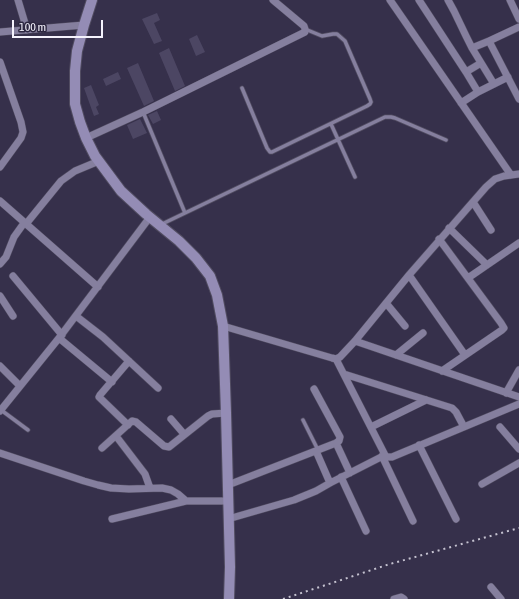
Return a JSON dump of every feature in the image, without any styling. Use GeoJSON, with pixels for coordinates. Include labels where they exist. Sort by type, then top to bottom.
{"type":"FeatureCollection","features":[{"type":"Feature","properties":{"kind":"street"},"geometry":{"type":"LineString","coordinates":[[18,0],[27,30]]}},
{"type":"Feature","properties":{"kind":"street"},"geometry":{"type":"LineString","coordinates":[[92,0],[77,51],[75,71],[76,104],[80,122],[86,138],[98,161],[120,191],[179,241],[210,276],[217,295],[223,326],[228,485],[229,599]]}},
{"type":"Feature","properties":{"kind":"street"},"geometry":{"type":"LineString","coordinates":[[86,138],[143,112],[305,32],[305,29],[301,24],[273,0]]}},
{"type":"Feature","properties":{"kind":"street"},"geometry":{"type":"LineString","coordinates":[[390,0],[511,175]]}},
{"type":"Feature","properties":{"kind":"street"},"geometry":{"type":"LineString","coordinates":[[419,0],[478,92]]}},
{"type":"Feature","properties":{"kind":"street"},"geometry":{"type":"LineString","coordinates":[[448,0],[472,48],[494,84]]}},
{"type":"Feature","properties":{"kind":"street"},"geometry":{"type":"LineString","coordinates":[[510,0],[519,19]]}},
{"type":"Feature","properties":{"kind":"street"},"geometry":{"type":"LineString","coordinates":[[0,32],[84,25]]}},
{"type":"Feature","properties":{"kind":"street"},"geometry":{"type":"LineString","coordinates":[[472,48],[519,27]]}},
{"type":"Feature","properties":{"kind":"street"},"geometry":{"type":"LineString","coordinates":[[489,41],[519,99]]}},
{"type":"Feature","properties":{"kind":"street"},"geometry":{"type":"LineString","coordinates":[[0,62],[21,122],[23,132],[21,138],[0,167]]}},
{"type":"Feature","properties":{"kind":"street"},"geometry":{"type":"LineString","coordinates":[[466,72],[481,63]]}},
{"type":"Feature","properties":{"kind":"street"},"geometry":{"type":"LineString","coordinates":[[461,103],[478,92],[508,78]]}},
{"type":"Feature","properties":{"kind":"street"},"geometry":{"type":"LineString","coordinates":[[0,264],[6,257],[14,237],[61,181],[75,171],[98,161]]}},
{"type":"Feature","properties":{"kind":"street"},"geometry":{"type":"LineString","coordinates":[[223,326],[332,358],[336,359],[340,357],[355,342],[439,239],[486,187],[495,180],[504,176],[519,174]]}},
{"type":"Feature","properties":{"kind":"street"},"geometry":{"type":"LineString","coordinates":[[0,201],[98,287]]}},
{"type":"Feature","properties":{"kind":"street"},"geometry":{"type":"LineString","coordinates":[[472,202],[491,230]]}},
{"type":"Feature","properties":{"kind":"street"},"geometry":{"type":"LineString","coordinates":[[1,410],[61,336],[150,217]]}},
{"type":"Feature","properties":{"kind":"street"},"geometry":{"type":"LineString","coordinates":[[449,228],[487,265]]}},
{"type":"Feature","properties":{"kind":"street"},"geometry":{"type":"LineString","coordinates":[[439,239],[504,328],[442,371]]}},
{"type":"Feature","properties":{"kind":"street"},"geometry":{"type":"LineString","coordinates":[[468,278],[519,243]]}},
{"type":"Feature","properties":{"kind":"street"},"geometry":{"type":"LineString","coordinates":[[409,275],[465,355]]}},
{"type":"Feature","properties":{"kind":"street"},"geometry":{"type":"LineString","coordinates":[[13,276],[61,336],[112,382]]}},
{"type":"Feature","properties":{"kind":"street"},"geometry":{"type":"LineString","coordinates":[[0,296],[13,316]]}},
{"type":"Feature","properties":{"kind":"street"},"geometry":{"type":"LineString","coordinates":[[386,303],[405,326]]}},
{"type":"Feature","properties":{"kind":"street"},"geometry":{"type":"LineString","coordinates":[[76,316],[103,337],[158,388]]}},
{"type":"Feature","properties":{"kind":"street"},"geometry":{"type":"LineString","coordinates":[[396,355],[423,333]]}},
{"type":"Feature","properties":{"kind":"street"},"geometry":{"type":"LineString","coordinates":[[355,342],[519,397]]}},
{"type":"Feature","properties":{"kind":"street"},"geometry":{"type":"LineString","coordinates":[[336,359],[371,427],[413,521]]}},
{"type":"Feature","properties":{"kind":"street"},"geometry":{"type":"LineString","coordinates":[[128,425],[99,397],[129,361]]}},
{"type":"Feature","properties":{"kind":"street"},"geometry":{"type":"LineString","coordinates":[[0,366],[20,386]]}},
{"type":"Feature","properties":{"kind":"street"},"geometry":{"type":"LineString","coordinates":[[506,393],[519,370]]}},
{"type":"Feature","properties":{"kind":"street"},"geometry":{"type":"LineString","coordinates":[[344,374],[454,409],[464,427]]}},
{"type":"Feature","properties":{"kind":"street"},"geometry":{"type":"LineString","coordinates":[[228,485],[317,451],[340,440],[340,437],[314,389]]}},
{"type":"Feature","properties":{"kind":"street"},"geometry":{"type":"LineString","coordinates":[[371,427],[426,400]]}},
{"type":"Feature","properties":{"kind":"street"},"geometry":{"type":"LineString","coordinates":[[228,519],[294,500],[316,491],[330,482],[384,456],[390,458],[519,404]]}},
{"type":"Feature","properties":{"kind":"street"},"geometry":{"type":"LineString","coordinates":[[102,448],[132,421],[136,422],[165,447],[170,446],[210,414],[226,413]]}},
{"type":"Feature","properties":{"kind":"street"},"geometry":{"type":"LineString","coordinates":[[171,419],[184,434]]}},
{"type":"Feature","properties":{"kind":"street"},"geometry":{"type":"LineString","coordinates":[[500,427],[519,449]]}},
{"type":"Feature","properties":{"kind":"street"},"geometry":{"type":"LineString","coordinates":[[116,436],[145,474],[150,488]]}},
{"type":"Feature","properties":{"kind":"street"},"geometry":{"type":"LineString","coordinates":[[336,443],[350,473]]}},
{"type":"Feature","properties":{"kind":"street"},"geometry":{"type":"LineString","coordinates":[[420,445],[456,519]]}},
{"type":"Feature","properties":{"kind":"street"},"geometry":{"type":"LineString","coordinates":[[317,451],[330,482]]}},
{"type":"Feature","properties":{"kind":"street"},"geometry":{"type":"LineString","coordinates":[[0,453],[98,486],[129,489],[162,488],[172,490],[186,501]]}},
{"type":"Feature","properties":{"kind":"street"},"geometry":{"type":"LineString","coordinates":[[482,484],[519,463]]}},
{"type":"Feature","properties":{"kind":"street"},"geometry":{"type":"LineString","coordinates":[[341,477],[366,531]]}},
{"type":"Feature","properties":{"kind":"street"},"geometry":{"type":"LineString","coordinates":[[112,519],[186,501],[228,502]]}},
{"type":"Feature","properties":{"kind":"street"},"geometry":{"type":"LineString","coordinates":[[491,587],[501,599]]}},
{"type":"Feature","properties":{"kind":"street"},"geometry":{"type":"LineString","coordinates":[[394,599],[401,597],[404,599]]}},
{"type":"Feature","properties":{"kind":"lane"},"geometry":{"type":"LineString","coordinates":[[242,88],[270,152],[276,151],[367,106],[371,102],[370,98],[345,41],[337,34],[322,36],[305,29]]}},
{"type":"Feature","properties":{"kind":"lane"},"geometry":{"type":"LineString","coordinates":[[143,112],[185,213]]}},
{"type":"Feature","properties":{"kind":"lane"},"geometry":{"type":"LineString","coordinates":[[160,225],[385,117],[391,116],[446,140]]}},
{"type":"Feature","properties":{"kind":"lane"},"geometry":{"type":"LineString","coordinates":[[331,124],[355,177]]}},
{"type":"Feature","properties":{"kind":"lane"},"geometry":{"type":"LineString","coordinates":[[1,410],[28,430]]}},
{"type":"Feature","properties":{"kind":"lane"},"geometry":{"type":"LineString","coordinates":[[303,420],[317,451]]}},
{"type":"Feature","properties":{"kind":"building"},"geometry":{"type":"Polygon","coordinates":[[[157,13],[160,20],[154,23],[162,41],[154,44],[142,19],[157,13]]]}},
{"type":"Feature","properties":{"kind":"building"},"geometry":{"type":"Polygon","coordinates":[[[197,35],[205,52],[196,56],[189,39],[197,35]]]}},
{"type":"Feature","properties":{"kind":"building"},"geometry":{"type":"Polygon","coordinates":[[[169,48],[185,86],[175,91],[159,53],[169,48]]]}},
{"type":"Feature","properties":{"kind":"building"},"geometry":{"type":"Polygon","coordinates":[[[138,63],[154,101],[144,106],[127,68],[138,63]]]}},
{"type":"Feature","properties":{"kind":"building"},"geometry":{"type":"Polygon","coordinates":[[[118,72],[121,79],[106,86],[103,79],[118,72]]]}},
{"type":"Feature","properties":{"kind":"building"},"geometry":{"type":"Polygon","coordinates":[[[91,85],[99,105],[96,107],[99,114],[94,116],[84,88],[91,85]]]}},
{"type":"Feature","properties":{"kind":"building"},"geometry":{"type":"Polygon","coordinates":[[[157,111],[161,120],[153,124],[148,115],[157,111]]]}},
{"type":"Feature","properties":{"kind":"building"},"geometry":{"type":"Polygon","coordinates":[[[140,119],[147,133],[133,139],[127,125],[140,119]]]}},
{"type":"Feature","properties":{"kind":"railway"},"geometry":{"type":"LineString","coordinates":[[283,599],[390,564],[519,528]]}}]}
